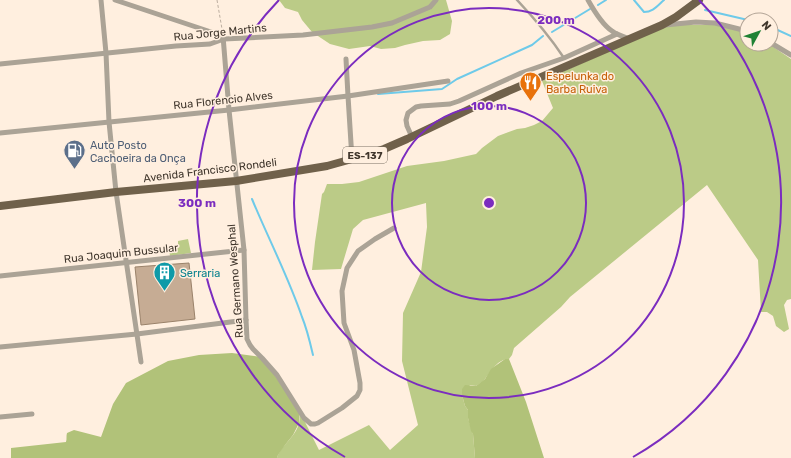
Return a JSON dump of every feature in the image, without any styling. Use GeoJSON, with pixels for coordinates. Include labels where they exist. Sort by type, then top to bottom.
{"type":"FeatureCollection","features":[{"type":"Feature","properties":{"kind":"main road","name":"Avenida Francisco Rondeli"},"geometry":{"type":"LineString","coordinates":[[0,206],[116,192],[236,181],[327,166],[352,159],[384,149],[412,137],[497,96],[662,25],[676,17],[699,0]]}},
{"type":"Feature","properties":{"kind":"street"},"geometry":{"type":"LineString","coordinates":[[101,0],[106,53],[109,122],[116,192],[142,362]]}},
{"type":"Feature","properties":{"kind":"street"},"geometry":{"type":"LineString","coordinates":[[115,0],[224,37]]}},
{"type":"Feature","properties":{"kind":"street","name":"Rua Jorge Martins"},"geometry":{"type":"LineString","coordinates":[[0,64],[176,46],[210,44],[224,37],[303,35],[372,26],[392,23],[430,7],[436,0]]}},
{"type":"Feature","properties":{"kind":"street"},"geometry":{"type":"LineString","coordinates":[[588,0],[610,30],[630,39]]}},
{"type":"Feature","properties":{"kind":"street"},"geometry":{"type":"LineString","coordinates":[[662,25],[696,22],[715,23],[739,29]]}},
{"type":"Feature","properties":{"kind":"street"},"geometry":{"type":"LineString","coordinates":[[412,137],[406,120],[408,113],[416,107],[450,104],[459,101],[521,73],[564,58],[617,34]]}},
{"type":"Feature","properties":{"kind":"street","name":"Rua Germano Wesphal"},"geometry":{"type":"LineString","coordinates":[[224,37],[229,110],[244,250],[247,339],[250,345],[277,375],[308,422],[315,424],[318,423],[342,408],[357,396],[360,390],[354,350],[344,323],[342,291],[347,268],[358,251],[375,238],[394,228]]}},
{"type":"Feature","properties":{"kind":"street"},"geometry":{"type":"LineString","coordinates":[[779,48],[791,55]]}},
{"type":"Feature","properties":{"kind":"street"},"geometry":{"type":"LineString","coordinates":[[346,58],[352,159]]}},
{"type":"Feature","properties":{"kind":"street","name":"Rua Florencio Alves"},"geometry":{"type":"LineString","coordinates":[[0,133],[229,110],[348,96],[448,81]]}},
{"type":"Feature","properties":{"kind":"street","name":"Rua Joaquim Bussular"},"geometry":{"type":"LineString","coordinates":[[0,276],[244,250]]}},
{"type":"Feature","properties":{"kind":"street"},"geometry":{"type":"LineString","coordinates":[[0,347],[137,334],[246,320]]}},
{"type":"Feature","properties":{"kind":"street"},"geometry":{"type":"LineString","coordinates":[[0,417],[32,414]]}},
{"type":"Feature","properties":{"kind":"lane"},"geometry":{"type":"LineString","coordinates":[[517,0],[535,19],[564,58]]}},
{"type":"Feature","properties":{"kind":"path"},"geometry":{"type":"LineString","coordinates":[[217,0],[224,37]]}},
{"type":"Feature","properties":{"kind":"green space"},"geometry":{"type":"Polygon","coordinates":[[[279,0],[446,0],[452,21],[450,34],[440,40],[423,41],[395,48],[381,49],[370,46],[349,49],[330,44],[312,32],[302,20],[298,12],[285,8],[279,0]]]}},
{"type":"Feature","properties":{"kind":"green space"},"geometry":{"type":"Polygon","coordinates":[[[670,24],[727,25],[739,28],[739,52],[779,51],[791,59],[791,299],[787,300],[784,305],[789,329],[784,332],[776,326],[773,316],[767,312],[761,312],[758,260],[707,185],[570,297],[561,307],[514,348],[509,359],[501,361],[484,380],[476,386],[470,385],[462,395],[465,406],[468,410],[468,418],[473,434],[475,458],[277,458],[279,453],[295,433],[299,421],[299,410],[319,450],[369,425],[390,450],[418,425],[402,361],[403,313],[421,272],[427,227],[426,203],[363,220],[353,229],[341,269],[312,270],[322,194],[327,184],[359,182],[407,166],[444,161],[476,154],[498,136],[534,125],[542,121],[553,108],[542,81],[670,24]]]}},
{"type":"Feature","properties":{"kind":"green space"},"geometry":{"type":"Polygon","coordinates":[[[188,239],[191,253],[170,256],[169,249],[178,248],[178,241],[188,239]]]}},
{"type":"Feature","properties":{"kind":"green space"},"geometry":{"type":"Polygon","coordinates":[[[232,353],[262,357],[299,410],[299,423],[293,435],[277,458],[11,458],[11,448],[66,442],[67,433],[74,430],[101,437],[113,404],[126,383],[168,361],[199,355],[232,353]]]}},
{"type":"Feature","properties":{"kind":"green space"},"geometry":{"type":"Polygon","coordinates":[[[505,359],[509,359],[526,402],[544,458],[475,458],[473,434],[468,418],[468,410],[465,406],[462,395],[462,389],[465,385],[476,386],[485,379],[491,369],[505,359]]]}},
{"type":"Feature","properties":{"kind":"building","name":"Serraria"},"geometry":{"type":"Polygon","coordinates":[[[189,263],[195,319],[141,325],[135,267],[189,263]]]}},
{"type":"Feature","properties":{"kind":"waterway"},"geometry":{"type":"LineString","coordinates":[[598,5],[606,0]]}},
{"type":"Feature","properties":{"kind":"waterway"},"geometry":{"type":"LineString","coordinates":[[634,0],[644,12],[652,10],[664,0]]}},
{"type":"Feature","properties":{"kind":"waterway"},"geometry":{"type":"LineString","coordinates":[[552,32],[590,9]]}},
{"type":"Feature","properties":{"kind":"waterway"},"geometry":{"type":"LineString","coordinates":[[705,10],[739,18]]}},
{"type":"Feature","properties":{"kind":"waterway"},"geometry":{"type":"LineString","coordinates":[[779,31],[791,36]]}},
{"type":"Feature","properties":{"kind":"waterway"},"geometry":{"type":"LineString","coordinates":[[378,94],[442,89],[457,79],[532,45],[543,36]]}},
{"type":"Feature","properties":{"kind":"waterway"},"geometry":{"type":"LineString","coordinates":[[252,199],[296,302],[307,331],[313,355]]}},
{"type":"Feature","properties":{"kind":"place","name":"Espelunka do Barba Ruiva"},"geometry":{"type":"Point","coordinates":[530,102]}},
{"type":"Feature","properties":{"kind":"place","name":"Auto Posto Cachoeira da Onça"},"geometry":{"type":"Point","coordinates":[74,170]}},
{"type":"Feature","properties":{"kind":"place","name":"Serraria"},"geometry":{"type":"Point","coordinates":[165,292]}}]}
